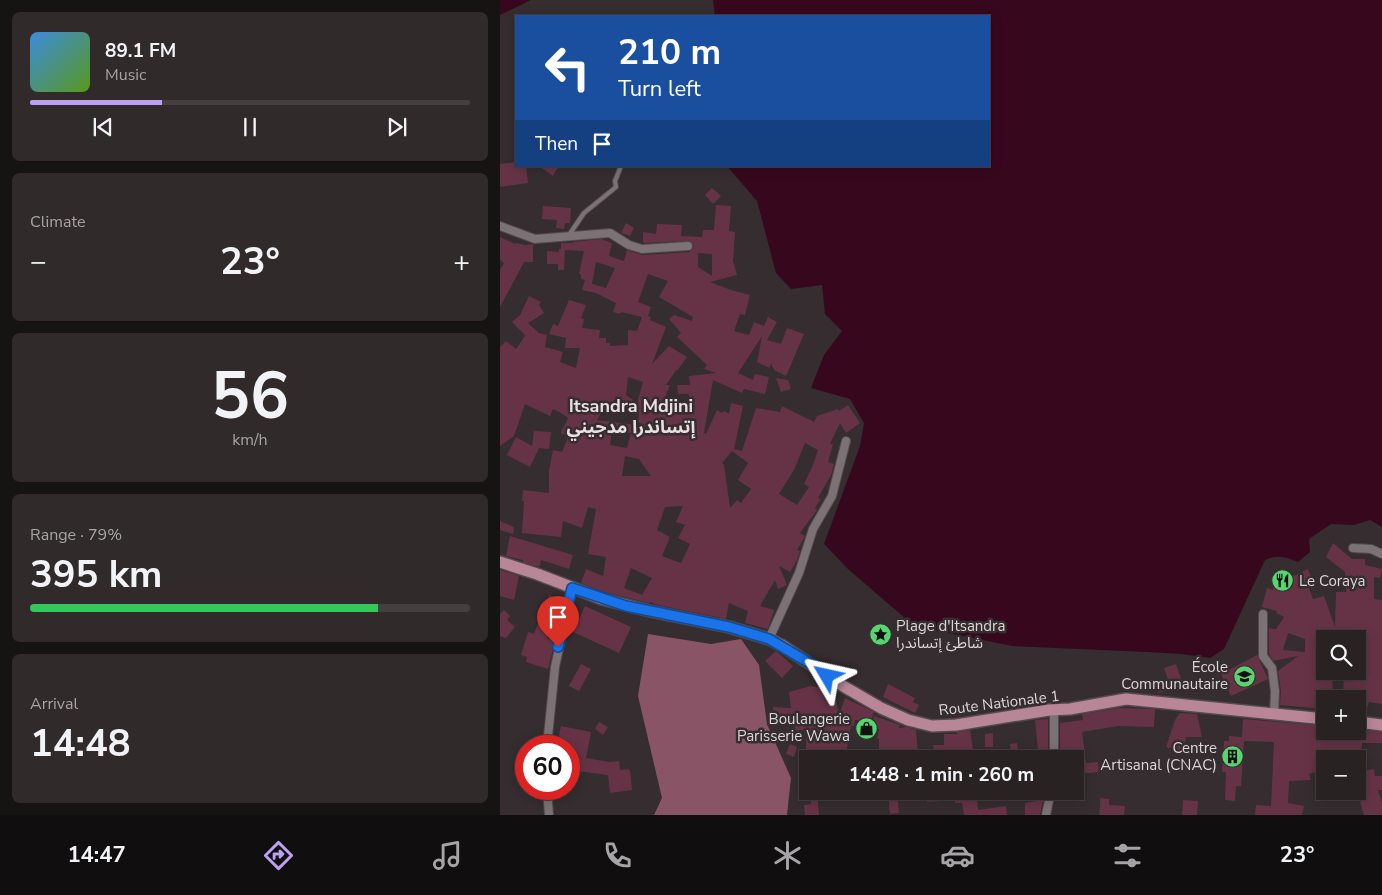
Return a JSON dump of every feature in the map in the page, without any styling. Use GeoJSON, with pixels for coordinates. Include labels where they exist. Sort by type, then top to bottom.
{"type":"FeatureCollection","features":[{"type":"Feature","properties":{"kind":"main road","name":"Route Nationale 1"},"geometry":{"type":"LineString","coordinates":[[500,562],[626,606],[729,627],[769,639],[881,708],[908,720],[932,726],[956,725],[1126,699],[1316,718]]}},
{"type":"Feature","properties":{"kind":"main road"},"geometry":{"type":"LineString","coordinates":[[1366,723],[1382,725]]}},
{"type":"Feature","properties":{"kind":"street"},"geometry":{"type":"LineString","coordinates":[[500,226],[536,239],[610,233],[629,245],[642,249],[688,246]]}},
{"type":"Feature","properties":{"kind":"street"},"geometry":{"type":"LineString","coordinates":[[769,639],[799,573],[813,529],[832,496],[846,441]]}},
{"type":"Feature","properties":{"kind":"street"},"geometry":{"type":"LineString","coordinates":[[1353,548],[1371,549],[1382,554]]}},
{"type":"Feature","properties":{"kind":"street"},"geometry":{"type":"LineString","coordinates":[[548,735],[555,667],[572,588]]}},
{"type":"Feature","properties":{"kind":"street"},"geometry":{"type":"LineString","coordinates":[[1263,614],[1263,656],[1272,668],[1275,691],[1274,714]]}},
{"type":"Feature","properties":{"kind":"street"},"geometry":{"type":"LineString","coordinates":[[1054,710],[1054,750]]}},
{"type":"Feature","properties":{"kind":"street"},"geometry":{"type":"LineString","coordinates":[[547,800],[548,815]]}},
{"type":"Feature","properties":{"kind":"street"},"geometry":{"type":"LineString","coordinates":[[1046,815],[1048,800]]}},
{"type":"Feature","properties":{"kind":"lane"},"geometry":{"type":"LineString","coordinates":[[568,236],[584,213],[616,188],[615,181],[621,167]]}},
{"type":"Feature","properties":{"kind":"shaded area"},"geometry":{"type":"Polygon","coordinates":[[[500,0],[531,0],[500,15],[500,0]]]}},
{"type":"Feature","properties":{"kind":"shaded area"},"geometry":{"type":"Polygon","coordinates":[[[713,0],[1382,0],[1382,527],[1370,520],[1354,525],[1331,524],[1309,539],[1310,552],[1298,562],[1282,557],[1265,560],[1224,649],[1210,658],[1181,654],[1012,646],[914,626],[848,569],[824,544],[860,446],[864,423],[850,399],[811,388],[824,355],[842,331],[825,314],[822,285],[791,289],[776,273],[757,201],[728,167],[990,167],[990,15],[715,15],[713,0]]]}},
{"type":"Feature","properties":{"kind":"shaded area"},"geometry":{"type":"Polygon","coordinates":[[[648,634],[711,644],[741,639],[759,665],[767,724],[791,778],[787,815],[654,815],[662,798],[638,696],[648,634]]]}},
{"type":"Feature","properties":{"kind":"building"},"geometry":{"type":"Polygon","coordinates":[[[515,162],[515,167],[526,167],[528,183],[500,187],[500,164],[515,162]]]}},
{"type":"Feature","properties":{"kind":"building"},"geometry":{"type":"Polygon","coordinates":[[[540,167],[558,167],[553,176],[540,167]]]}},
{"type":"Feature","properties":{"kind":"building"},"geometry":{"type":"Polygon","coordinates":[[[712,188],[721,196],[713,204],[705,195],[712,188]]]}},
{"type":"Feature","properties":{"kind":"building"},"geometry":{"type":"Polygon","coordinates":[[[716,205],[731,206],[729,231],[735,232],[733,261],[737,275],[710,282],[750,295],[745,315],[740,314],[734,331],[749,335],[754,322],[764,326],[768,317],[777,322],[767,340],[781,344],[787,328],[804,334],[786,376],[774,370],[771,363],[770,368],[757,362],[762,336],[738,373],[753,380],[755,374],[769,377],[765,394],[744,389],[742,393],[713,380],[704,433],[706,434],[717,410],[729,414],[731,403],[743,406],[734,449],[742,451],[756,408],[780,412],[782,406],[814,422],[817,416],[838,409],[839,411],[848,405],[860,423],[846,433],[840,423],[830,444],[833,444],[828,462],[834,464],[831,475],[818,498],[821,499],[815,508],[817,510],[800,533],[805,536],[797,550],[800,551],[797,560],[790,572],[779,566],[787,585],[778,589],[775,580],[760,606],[774,610],[768,629],[745,623],[748,611],[729,603],[726,619],[604,592],[581,583],[586,569],[603,576],[606,557],[588,554],[596,509],[588,507],[582,528],[563,521],[561,537],[522,533],[523,490],[549,493],[549,470],[553,450],[562,452],[568,437],[561,433],[568,418],[553,409],[550,416],[525,404],[514,436],[500,446],[500,347],[506,341],[516,349],[525,336],[512,322],[520,315],[529,296],[541,302],[539,305],[544,313],[528,323],[539,333],[547,335],[545,347],[563,352],[560,362],[576,368],[580,348],[565,348],[566,338],[549,334],[553,324],[558,326],[569,300],[586,305],[581,318],[584,319],[582,328],[600,330],[599,338],[606,338],[606,343],[610,343],[610,346],[628,345],[628,330],[637,331],[642,317],[613,312],[616,303],[596,293],[582,290],[585,280],[581,279],[581,274],[579,274],[584,251],[565,250],[564,270],[558,270],[558,264],[547,264],[547,251],[559,252],[561,243],[601,239],[612,243],[609,256],[624,261],[627,250],[642,255],[689,252],[694,246],[690,241],[643,243],[643,232],[656,234],[657,224],[682,225],[681,236],[702,237],[703,230],[714,230],[716,205]],[[698,253],[698,267],[712,276],[712,254],[698,253]],[[596,262],[592,284],[606,288],[615,268],[596,262]],[[648,274],[638,302],[651,307],[648,316],[651,317],[650,320],[666,327],[652,364],[669,346],[687,357],[666,385],[670,385],[662,405],[686,411],[689,394],[678,394],[677,385],[690,385],[689,376],[716,373],[704,369],[707,365],[677,337],[681,333],[669,319],[674,315],[692,321],[693,317],[659,297],[668,281],[648,274]],[[628,377],[626,395],[637,403],[643,382],[628,377]],[[606,405],[597,420],[645,426],[638,422],[639,413],[629,406],[623,414],[606,405]],[[612,432],[610,445],[627,448],[631,433],[612,432]],[[805,443],[794,470],[779,494],[797,505],[809,487],[804,484],[818,450],[805,443]],[[732,451],[722,463],[724,465],[730,508],[737,500],[741,503],[751,489],[738,480],[748,463],[732,451]],[[625,456],[622,476],[651,476],[639,459],[625,456]],[[683,506],[665,507],[657,530],[670,537],[662,556],[681,563],[690,544],[678,538],[685,525],[676,522],[683,506]],[[631,568],[624,588],[642,595],[652,578],[631,568]]]}},
{"type":"Feature","properties":{"kind":"building"},"geometry":{"type":"Polygon","coordinates":[[[543,206],[571,208],[570,223],[565,223],[564,229],[556,228],[557,220],[542,219],[543,206]]]}},
{"type":"Feature","properties":{"kind":"building"},"geometry":{"type":"Polygon","coordinates":[[[626,223],[634,228],[630,236],[621,233],[626,223]]]}},
{"type":"Feature","properties":{"kind":"building"},"geometry":{"type":"Polygon","coordinates":[[[500,237],[515,244],[533,244],[533,262],[524,262],[500,307],[500,270],[504,263],[500,260],[500,237]]]}},
{"type":"Feature","properties":{"kind":"building"},"geometry":{"type":"Polygon","coordinates":[[[776,378],[788,380],[791,389],[781,392],[776,378]]]}},
{"type":"Feature","properties":{"kind":"building"},"geometry":{"type":"Polygon","coordinates":[[[534,431],[551,432],[549,449],[539,448],[530,467],[507,455],[516,437],[532,446],[534,431]]]}},
{"type":"Feature","properties":{"kind":"building"},"geometry":{"type":"Polygon","coordinates":[[[500,521],[514,527],[513,534],[500,530],[500,521]]]}},
{"type":"Feature","properties":{"kind":"building"},"geometry":{"type":"Polygon","coordinates":[[[510,536],[573,555],[569,569],[541,560],[540,566],[536,566],[523,562],[523,560],[506,556],[510,536]]]}},
{"type":"Feature","properties":{"kind":"building"},"geometry":{"type":"Polygon","coordinates":[[[1333,543],[1352,559],[1365,559],[1365,565],[1382,569],[1380,578],[1374,577],[1374,599],[1382,600],[1382,704],[1369,702],[1366,712],[1366,690],[1343,690],[1344,680],[1366,680],[1366,630],[1316,630],[1316,680],[1332,680],[1333,690],[1316,690],[1316,708],[1280,705],[1281,691],[1278,671],[1298,656],[1273,661],[1269,654],[1269,628],[1276,629],[1284,617],[1276,613],[1277,611],[1262,607],[1267,588],[1273,590],[1273,579],[1278,572],[1284,571],[1294,576],[1308,569],[1311,577],[1306,579],[1313,599],[1324,596],[1335,627],[1336,592],[1346,592],[1345,572],[1326,557],[1333,543]],[[1288,633],[1283,650],[1305,652],[1305,639],[1288,633]]]}},
{"type":"Feature","properties":{"kind":"building"},"geometry":{"type":"Polygon","coordinates":[[[500,570],[519,576],[514,600],[500,596],[500,570]]]}},
{"type":"Feature","properties":{"kind":"building"},"geometry":{"type":"Polygon","coordinates":[[[549,595],[561,598],[547,638],[555,641],[548,669],[526,662],[527,657],[521,655],[528,632],[534,634],[549,595]]]}},
{"type":"Feature","properties":{"kind":"building"},"geometry":{"type":"Polygon","coordinates":[[[585,606],[631,627],[619,653],[573,632],[585,606]]]}},
{"type":"Feature","properties":{"kind":"building"},"geometry":{"type":"Polygon","coordinates":[[[504,610],[510,616],[507,620],[515,627],[506,638],[500,636],[500,614],[504,610]]]}},
{"type":"Feature","properties":{"kind":"building"},"geometry":{"type":"Polygon","coordinates":[[[776,651],[793,666],[782,678],[765,661],[776,651]]]}},
{"type":"Feature","properties":{"kind":"building"},"geometry":{"type":"Polygon","coordinates":[[[1257,655],[1268,679],[1231,696],[1221,674],[1257,655]]]}},
{"type":"Feature","properties":{"kind":"building"},"geometry":{"type":"Polygon","coordinates":[[[581,664],[591,669],[579,691],[569,686],[581,664]]]}},
{"type":"Feature","properties":{"kind":"building"},"geometry":{"type":"Polygon","coordinates":[[[1176,664],[1182,682],[1170,685],[1164,668],[1176,664]]]}},
{"type":"Feature","properties":{"kind":"building"},"geometry":{"type":"Polygon","coordinates":[[[1153,680],[1154,689],[1145,691],[1144,681],[1153,680]]]}},
{"type":"Feature","properties":{"kind":"building"},"geometry":{"type":"Polygon","coordinates":[[[1165,682],[1167,691],[1158,693],[1157,684],[1165,682]]]}},
{"type":"Feature","properties":{"kind":"building"},"geometry":{"type":"Polygon","coordinates":[[[888,684],[915,698],[913,702],[919,705],[915,713],[883,697],[888,684]]]}},
{"type":"Feature","properties":{"kind":"building"},"geometry":{"type":"Polygon","coordinates":[[[811,686],[834,689],[839,716],[845,698],[874,712],[871,721],[855,720],[854,726],[851,726],[847,750],[806,750],[806,729],[795,731],[794,722],[773,722],[773,707],[791,708],[789,692],[811,686]]]}},
{"type":"Feature","properties":{"kind":"building"},"geometry":{"type":"Polygon","coordinates":[[[1119,708],[1155,709],[1154,727],[1118,726],[1082,732],[1086,763],[1098,762],[1099,772],[1084,773],[1084,750],[1060,750],[1060,723],[1083,720],[1082,714],[1119,708]]]}},
{"type":"Feature","properties":{"kind":"building"},"geometry":{"type":"Polygon","coordinates":[[[1180,713],[1197,714],[1202,737],[1186,737],[1183,751],[1166,747],[1175,720],[1180,713]]]}},
{"type":"Feature","properties":{"kind":"building"},"geometry":{"type":"Polygon","coordinates":[[[874,716],[900,725],[899,728],[907,727],[916,730],[918,750],[879,750],[879,739],[877,738],[879,729],[871,727],[874,716]]]}},
{"type":"Feature","properties":{"kind":"building"},"geometry":{"type":"Polygon","coordinates":[[[1048,719],[1048,750],[1038,750],[1035,720],[1048,719]]]}},
{"type":"Feature","properties":{"kind":"building"},"geometry":{"type":"Polygon","coordinates":[[[1243,719],[1316,725],[1316,740],[1366,740],[1366,731],[1382,732],[1382,743],[1362,743],[1362,750],[1316,750],[1316,772],[1309,774],[1311,780],[1289,781],[1288,803],[1304,806],[1302,815],[1255,815],[1256,805],[1271,806],[1274,742],[1244,741],[1241,786],[1236,786],[1235,801],[1225,800],[1226,772],[1222,772],[1224,741],[1229,741],[1229,736],[1242,737],[1243,719]]]}},
{"type":"Feature","properties":{"kind":"building"},"geometry":{"type":"Polygon","coordinates":[[[599,722],[608,727],[603,735],[595,729],[599,722]]]}},
{"type":"Feature","properties":{"kind":"building"},"geometry":{"type":"Polygon","coordinates":[[[561,726],[591,732],[586,758],[609,762],[619,761],[620,770],[628,769],[630,771],[632,790],[610,793],[608,775],[580,771],[580,735],[559,735],[561,726]]]}},
{"type":"Feature","properties":{"kind":"building"},"geometry":{"type":"Polygon","coordinates":[[[970,730],[973,750],[933,750],[933,745],[944,745],[944,734],[957,734],[957,732],[970,730]]]}},
{"type":"Feature","properties":{"kind":"building"},"geometry":{"type":"Polygon","coordinates":[[[993,733],[993,747],[985,747],[985,734],[993,733]]]}},
{"type":"Feature","properties":{"kind":"building"},"geometry":{"type":"Polygon","coordinates":[[[1017,743],[1018,750],[1011,750],[1010,744],[1017,743]]]}},
{"type":"Feature","properties":{"kind":"building"},"geometry":{"type":"Polygon","coordinates":[[[790,744],[797,747],[794,757],[786,754],[790,744]]]}},
{"type":"Feature","properties":{"kind":"building"},"geometry":{"type":"Polygon","coordinates":[[[1374,769],[1375,776],[1382,776],[1382,790],[1378,790],[1382,803],[1382,815],[1364,815],[1360,802],[1366,800],[1366,770],[1374,769]]]}},
{"type":"Feature","properties":{"kind":"building"},"geometry":{"type":"Polygon","coordinates":[[[1100,798],[1109,799],[1109,805],[1125,806],[1124,815],[1099,815],[1100,798]]]}},
{"type":"Feature","properties":{"kind":"building"},"geometry":{"type":"Polygon","coordinates":[[[811,800],[818,800],[819,815],[805,815],[804,805],[811,804],[811,800]]]}},
{"type":"Feature","properties":{"kind":"building"},"geometry":{"type":"Polygon","coordinates":[[[889,800],[898,800],[899,813],[890,814],[889,800]]]}},
{"type":"Feature","properties":{"kind":"building"},"geometry":{"type":"Polygon","coordinates":[[[927,800],[955,800],[927,802],[927,800]]]}},
{"type":"Feature","properties":{"kind":"building"},"geometry":{"type":"Polygon","coordinates":[[[955,800],[977,800],[978,810],[1006,806],[1007,815],[964,815],[962,803],[955,803],[955,800]]]}},
{"type":"Feature","properties":{"kind":"building"},"geometry":{"type":"Polygon","coordinates":[[[1043,800],[1040,815],[1025,815],[1025,803],[1043,800]]]}},
{"type":"Feature","properties":{"kind":"building"},"geometry":{"type":"Polygon","coordinates":[[[1183,800],[1198,801],[1197,815],[1182,815],[1183,800]]]}},
{"type":"Feature","properties":{"kind":"place","name":"Le Coraya"},"geometry":{"type":"Point","coordinates":[1283,581]}},
{"type":"Feature","properties":{"kind":"place","name":"Plage d'Itsandra شاطئ إتساندرا"},"geometry":{"type":"Point","coordinates":[880,635]}},
{"type":"Feature","properties":{"kind":"place","name":"École Communautaire"},"geometry":{"type":"Point","coordinates":[1244,676]}},
{"type":"Feature","properties":{"kind":"place","name":"Boulangerie Parisserie Wawa"},"geometry":{"type":"Point","coordinates":[866,728]}},
{"type":"Feature","properties":{"kind":"place","name":"Centre Artisanal (CNAC)"},"geometry":{"type":"Point","coordinates":[1233,757]}},
{"type":"Feature","properties":{"kind":"district","name":"Itsandra Mdjini إتساندرا مدجيني"},"geometry":{"type":"Point","coordinates":[631,416]}},
{"type":"Feature","properties":{"kind":"route"},"geometry":{"type":"LineString","coordinates":[[558,647],[572,588],[626,606],[729,627],[769,639],[783,646],[827,676]]}}]}
